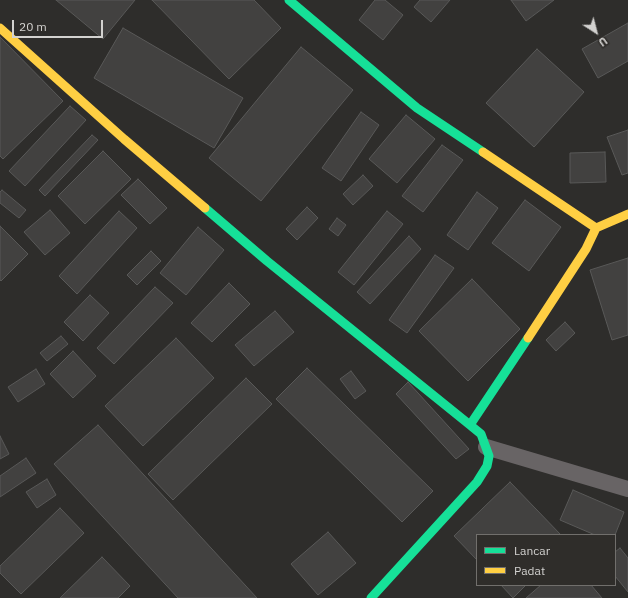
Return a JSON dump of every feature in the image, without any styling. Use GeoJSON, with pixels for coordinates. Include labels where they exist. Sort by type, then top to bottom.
{"type":"FeatureCollection","features":[{"type":"Feature","properties":{"kind":"main road"},"geometry":{"type":"LineString","coordinates":[[289,0],[417,108],[596,228]]}},
{"type":"Feature","properties":{"kind":"main road"},"geometry":{"type":"LineString","coordinates":[[0,28],[124,140],[267,261],[481,434],[489,456],[487,466],[477,482],[371,598]]}},
{"type":"Feature","properties":{"kind":"main road"},"geometry":{"type":"LineString","coordinates":[[470,425],[586,249],[596,228],[628,214]]}},
{"type":"Feature","properties":{"kind":"lane"},"geometry":{"type":"LineString","coordinates":[[486,447],[628,489]]}},
{"type":"Feature","properties":{"kind":"building"},"geometry":{"type":"Polygon","coordinates":[[[56,0],[135,0],[103,39],[56,0]]]}},
{"type":"Feature","properties":{"kind":"building"},"geometry":{"type":"Polygon","coordinates":[[[152,0],[254,0],[281,28],[229,79],[152,0]]]}},
{"type":"Feature","properties":{"kind":"building"},"geometry":{"type":"Polygon","coordinates":[[[375,0],[385,0],[403,15],[383,40],[359,20],[375,0]]]}},
{"type":"Feature","properties":{"kind":"building"},"geometry":{"type":"Polygon","coordinates":[[[420,0],[450,0],[431,22],[414,7],[420,0]]]}},
{"type":"Feature","properties":{"kind":"building"},"geometry":{"type":"Polygon","coordinates":[[[511,0],[554,0],[526,21],[511,0]]]}},
{"type":"Feature","properties":{"kind":"building"},"geometry":{"type":"Polygon","coordinates":[[[628,23],[628,61],[598,78],[582,49],[628,23]]]}},
{"type":"Feature","properties":{"kind":"building"},"geometry":{"type":"Polygon","coordinates":[[[123,28],[243,98],[214,148],[94,78],[123,28]]]}},
{"type":"Feature","properties":{"kind":"building"},"geometry":{"type":"Polygon","coordinates":[[[0,37],[63,101],[3,159],[0,156],[0,37]]]}},
{"type":"Feature","properties":{"kind":"building"},"geometry":{"type":"Polygon","coordinates":[[[301,47],[353,90],[261,201],[209,158],[301,47]]]}},
{"type":"Feature","properties":{"kind":"building"},"geometry":{"type":"Polygon","coordinates":[[[537,49],[584,92],[534,147],[486,103],[537,49]]]}},
{"type":"Feature","properties":{"kind":"building"},"geometry":{"type":"Polygon","coordinates":[[[70,106],[86,120],[25,186],[9,171],[70,106]]]}},
{"type":"Feature","properties":{"kind":"building"},"geometry":{"type":"Polygon","coordinates":[[[361,112],[379,125],[341,181],[322,168],[361,112]]]}},
{"type":"Feature","properties":{"kind":"building"},"geometry":{"type":"Polygon","coordinates":[[[406,115],[435,139],[397,183],[369,159],[406,115]]]}},
{"type":"Feature","properties":{"kind":"building"},"geometry":{"type":"Polygon","coordinates":[[[628,130],[628,173],[622,175],[607,137],[628,130]]]}},
{"type":"Feature","properties":{"kind":"building"},"geometry":{"type":"Polygon","coordinates":[[[92,135],[98,140],[45,196],[39,190],[92,135]]]}},
{"type":"Feature","properties":{"kind":"building"},"geometry":{"type":"Polygon","coordinates":[[[442,145],[463,160],[423,212],[402,196],[442,145]]]}},
{"type":"Feature","properties":{"kind":"building"},"geometry":{"type":"Polygon","coordinates":[[[103,151],[131,179],[85,224],[58,196],[103,151]]]}},
{"type":"Feature","properties":{"kind":"building"},"geometry":{"type":"Polygon","coordinates":[[[605,152],[606,182],[570,183],[570,153],[605,152]]]}},
{"type":"Feature","properties":{"kind":"building"},"geometry":{"type":"Polygon","coordinates":[[[363,175],[373,186],[353,205],[343,194],[363,175]]]}},
{"type":"Feature","properties":{"kind":"building"},"geometry":{"type":"Polygon","coordinates":[[[138,179],[167,208],[150,224],[121,195],[138,179]]]}},
{"type":"Feature","properties":{"kind":"building"},"geometry":{"type":"Polygon","coordinates":[[[2,190],[26,210],[19,218],[0,203],[0,192],[2,190]]]}},
{"type":"Feature","properties":{"kind":"building"},"geometry":{"type":"Polygon","coordinates":[[[477,192],[498,208],[468,250],[447,235],[477,192]]]}},
{"type":"Feature","properties":{"kind":"building"},"geometry":{"type":"Polygon","coordinates":[[[525,200],[561,227],[529,271],[492,243],[525,200]]]}},
{"type":"Feature","properties":{"kind":"building"},"geometry":{"type":"Polygon","coordinates":[[[307,207],[318,218],[297,240],[286,229],[307,207]]]}},
{"type":"Feature","properties":{"kind":"building"},"geometry":{"type":"Polygon","coordinates":[[[50,210],[70,233],[45,255],[24,232],[50,210]]]}},
{"type":"Feature","properties":{"kind":"building"},"geometry":{"type":"Polygon","coordinates":[[[119,211],[137,228],[77,294],[59,276],[119,211]]]}},
{"type":"Feature","properties":{"kind":"building"},"geometry":{"type":"Polygon","coordinates":[[[387,211],[403,224],[354,285],[338,272],[387,211]]]}},
{"type":"Feature","properties":{"kind":"building"},"geometry":{"type":"Polygon","coordinates":[[[337,218],[346,225],[338,236],[329,229],[337,218]]]}},
{"type":"Feature","properties":{"kind":"building"},"geometry":{"type":"Polygon","coordinates":[[[0,226],[28,254],[1,281],[0,280],[0,226]]]}},
{"type":"Feature","properties":{"kind":"building"},"geometry":{"type":"Polygon","coordinates":[[[198,227],[224,250],[186,295],[160,273],[198,227]]]}},
{"type":"Feature","properties":{"kind":"building"},"geometry":{"type":"Polygon","coordinates":[[[409,236],[421,249],[370,304],[357,292],[409,236]]]}},
{"type":"Feature","properties":{"kind":"building"},"geometry":{"type":"Polygon","coordinates":[[[151,251],[161,261],[137,285],[127,275],[151,251]]]}},
{"type":"Feature","properties":{"kind":"building"},"geometry":{"type":"Polygon","coordinates":[[[435,255],[454,268],[407,333],[389,320],[435,255]]]}},
{"type":"Feature","properties":{"kind":"building"},"geometry":{"type":"Polygon","coordinates":[[[628,258],[628,335],[612,340],[590,270],[628,258]]]}},
{"type":"Feature","properties":{"kind":"building"},"geometry":{"type":"Polygon","coordinates":[[[472,279],[520,329],[468,381],[419,331],[472,279]]]}},
{"type":"Feature","properties":{"kind":"building"},"geometry":{"type":"Polygon","coordinates":[[[229,283],[250,304],[212,342],[191,323],[229,283]]]}},
{"type":"Feature","properties":{"kind":"building"},"geometry":{"type":"Polygon","coordinates":[[[155,287],[173,303],[114,364],[97,348],[155,287]]]}},
{"type":"Feature","properties":{"kind":"building"},"geometry":{"type":"Polygon","coordinates":[[[90,295],[109,313],[83,341],[64,322],[90,295]]]}},
{"type":"Feature","properties":{"kind":"building"},"geometry":{"type":"Polygon","coordinates":[[[275,311],[294,332],[254,366],[235,345],[275,311]]]}},
{"type":"Feature","properties":{"kind":"building"},"geometry":{"type":"Polygon","coordinates":[[[565,322],[575,333],[556,351],[546,340],[565,322]]]}},
{"type":"Feature","properties":{"kind":"building"},"geometry":{"type":"Polygon","coordinates":[[[61,336],[68,344],[47,361],[40,353],[61,336]]]}},
{"type":"Feature","properties":{"kind":"building"},"geometry":{"type":"Polygon","coordinates":[[[176,338],[214,378],[143,446],[105,406],[176,338]]]}},
{"type":"Feature","properties":{"kind":"building"},"geometry":{"type":"Polygon","coordinates":[[[73,351],[96,376],[73,398],[50,374],[73,351]]]}},
{"type":"Feature","properties":{"kind":"building"},"geometry":{"type":"Polygon","coordinates":[[[307,368],[433,491],[402,522],[276,399],[307,368]]]}},
{"type":"Feature","properties":{"kind":"building"},"geometry":{"type":"Polygon","coordinates":[[[36,369],[45,384],[18,402],[8,387],[36,369]]]}},
{"type":"Feature","properties":{"kind":"building"},"geometry":{"type":"Polygon","coordinates":[[[351,371],[366,391],[355,399],[340,379],[351,371]]]}},
{"type":"Feature","properties":{"kind":"building"},"geometry":{"type":"Polygon","coordinates":[[[246,378],[272,404],[173,500],[148,474],[246,378]]]}},
{"type":"Feature","properties":{"kind":"building"},"geometry":{"type":"Polygon","coordinates":[[[408,382],[469,449],[456,459],[396,394],[408,382]]]}},
{"type":"Feature","properties":{"kind":"building"},"geometry":{"type":"Polygon","coordinates":[[[98,425],[257,598],[178,598],[54,464],[98,425]]]}},
{"type":"Feature","properties":{"kind":"building"},"geometry":{"type":"Polygon","coordinates":[[[0,436],[9,454],[0,459],[0,436]]]}},
{"type":"Feature","properties":{"kind":"building"},"geometry":{"type":"Polygon","coordinates":[[[26,458],[36,473],[0,497],[0,476],[26,458]]]}},
{"type":"Feature","properties":{"kind":"building"},"geometry":{"type":"Polygon","coordinates":[[[47,479],[56,495],[37,508],[26,492],[47,479]]]}},
{"type":"Feature","properties":{"kind":"building"},"geometry":{"type":"Polygon","coordinates":[[[510,482],[560,534],[476,534],[476,559],[454,536],[510,482]]]}},
{"type":"Feature","properties":{"kind":"building"},"geometry":{"type":"Polygon","coordinates":[[[573,490],[624,512],[615,534],[593,534],[560,520],[573,490]]]}},
{"type":"Feature","properties":{"kind":"building"},"geometry":{"type":"Polygon","coordinates":[[[60,508],[84,533],[21,594],[0,573],[0,566],[60,508]]]}},
{"type":"Feature","properties":{"kind":"building"},"geometry":{"type":"Polygon","coordinates":[[[328,532],[356,563],[318,595],[291,564],[328,532]]]}},
{"type":"Feature","properties":{"kind":"building"},"geometry":{"type":"Polygon","coordinates":[[[620,548],[628,558],[628,592],[616,577],[616,551],[620,548]]]}},
{"type":"Feature","properties":{"kind":"building"},"geometry":{"type":"Polygon","coordinates":[[[102,557],[130,586],[118,598],[60,598],[102,557]]]}},
{"type":"Feature","properties":{"kind":"building"},"geometry":{"type":"Polygon","coordinates":[[[502,586],[525,586],[513,598],[502,586]]]}},
{"type":"Feature","properties":{"kind":"building"},"geometry":{"type":"Polygon","coordinates":[[[540,586],[592,586],[602,598],[526,598],[540,586]]]}},
{"type":"Feature","properties":{"kind":"traffic: fast"},"geometry":{"type":"LineString","coordinates":[[289,0],[417,108],[483,152]]}},
{"type":"Feature","properties":{"kind":"traffic: fast"},"geometry":{"type":"LineString","coordinates":[[205,208],[267,261],[470,425]]}},
{"type":"Feature","properties":{"kind":"traffic: fast"},"geometry":{"type":"LineString","coordinates":[[371,598],[477,482],[487,466],[489,456],[481,434],[470,425],[528,338]]}},
{"type":"Feature","properties":{"kind":"traffic: slow"},"geometry":{"type":"LineString","coordinates":[[0,28],[124,139],[205,208]]}},
{"type":"Feature","properties":{"kind":"traffic: slow"},"geometry":{"type":"LineString","coordinates":[[483,152],[596,228]]}},
{"type":"Feature","properties":{"kind":"traffic: slow"},"geometry":{"type":"LineString","coordinates":[[528,338],[586,249],[596,228],[628,214]]}}]}
